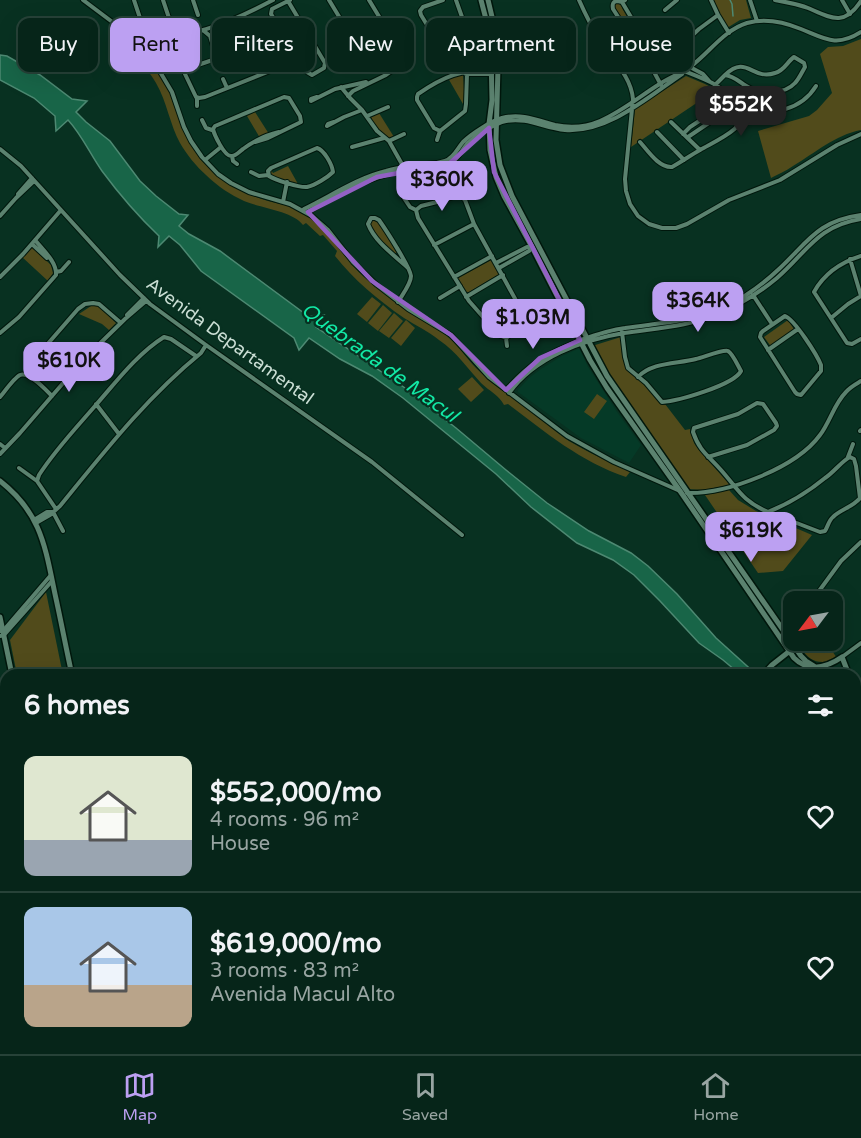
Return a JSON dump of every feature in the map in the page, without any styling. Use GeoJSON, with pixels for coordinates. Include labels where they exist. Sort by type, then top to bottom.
{"type":"FeatureCollection","features":[{"type":"Feature","properties":{"kind":"street"},"geometry":{"type":"LineString","coordinates":[[82,0],[110,20]]}},
{"type":"Feature","properties":{"kind":"street"},"geometry":{"type":"LineString","coordinates":[[134,0],[140,18]]}},
{"type":"Feature","properties":{"kind":"street"},"geometry":{"type":"LineString","coordinates":[[164,0],[169,18]]}},
{"type":"Feature","properties":{"kind":"street"},"geometry":{"type":"LineString","coordinates":[[193,0],[198,15]]}},
{"type":"Feature","properties":{"kind":"street"},"geometry":{"type":"LineString","coordinates":[[238,18],[273,0]]}},
{"type":"Feature","properties":{"kind":"street"},"geometry":{"type":"LineString","coordinates":[[329,0],[361,52],[366,56],[391,41],[392,38],[369,0]]}},
{"type":"Feature","properties":{"kind":"street"},"geometry":{"type":"LineString","coordinates":[[426,24],[420,11],[423,7],[443,0]]}},
{"type":"Feature","properties":{"kind":"street"},"geometry":{"type":"LineString","coordinates":[[456,0],[462,18]]}},
{"type":"Feature","properties":{"kind":"street"},"geometry":{"type":"LineString","coordinates":[[481,0],[485,18]]}},
{"type":"Feature","properties":{"kind":"street"},"geometry":{"type":"LineString","coordinates":[[305,211],[377,177],[449,164],[456,159],[468,143],[492,124],[498,68],[493,21],[488,0]]}},
{"type":"Feature","properties":{"kind":"street"},"geometry":{"type":"LineString","coordinates":[[579,0],[597,36],[627,79],[632,91],[626,191],[630,204],[638,216],[649,224],[662,228],[676,228],[687,224],[739,195],[780,180],[837,145],[861,134]]}},
{"type":"Feature","properties":{"kind":"street"},"geometry":{"type":"LineString","coordinates":[[608,0],[618,18]]}},
{"type":"Feature","properties":{"kind":"street"},"geometry":{"type":"LineString","coordinates":[[665,10],[677,0]]}},
{"type":"Feature","properties":{"kind":"street"},"geometry":{"type":"LineString","coordinates":[[711,0],[729,33]]}},
{"type":"Feature","properties":{"kind":"street"},"geometry":{"type":"LineString","coordinates":[[750,0],[757,21]]}},
{"type":"Feature","properties":{"kind":"street"},"geometry":{"type":"LineString","coordinates":[[776,0],[840,19],[853,12],[861,2]]}},
{"type":"Feature","properties":{"kind":"street"},"geometry":{"type":"LineString","coordinates":[[842,0],[850,14]]}},
{"type":"Feature","properties":{"kind":"street"},"geometry":{"type":"LineString","coordinates":[[289,1],[325,63],[324,68],[312,75],[307,72],[271,14],[272,9],[289,1]]}},
{"type":"Feature","properties":{"kind":"street"},"geometry":{"type":"LineString","coordinates":[[612,6],[616,1],[623,1],[632,18]]}},
{"type":"Feature","properties":{"kind":"street"},"geometry":{"type":"LineString","coordinates":[[693,35],[718,15]]}},
{"type":"Feature","properties":{"kind":"street"},"geometry":{"type":"LineString","coordinates":[[693,64],[729,33],[743,25],[757,21],[786,24],[833,40],[861,33]]}},
{"type":"Feature","properties":{"kind":"street"},"geometry":{"type":"LineString","coordinates":[[200,32],[212,28]]}},
{"type":"Feature","properties":{"kind":"street"},"geometry":{"type":"LineString","coordinates":[[212,28],[210,36],[212,44]]}},
{"type":"Feature","properties":{"kind":"street"},"geometry":{"type":"LineString","coordinates":[[204,31],[210,36]]}},
{"type":"Feature","properties":{"kind":"street"},"geometry":{"type":"LineString","coordinates":[[713,84],[732,69],[739,66],[760,74],[774,74],[781,71],[794,57],[804,63],[805,67],[793,85],[775,92],[753,90],[733,77],[725,75]]}},
{"type":"Feature","properties":{"kind":"street"},"geometry":{"type":"LineString","coordinates":[[693,69],[703,74],[713,84]]}},
{"type":"Feature","properties":{"kind":"street"},"geometry":{"type":"LineString","coordinates":[[160,72],[176,100],[189,137],[205,160],[222,176],[239,188],[305,211],[328,230],[359,269],[398,302],[451,336],[480,368],[507,392],[579,444],[614,462],[688,493],[733,486],[771,472],[806,450],[823,431],[843,395],[861,381]]}},
{"type":"Feature","properties":{"kind":"street"},"geometry":{"type":"LineString","coordinates":[[185,72],[197,98],[197,106]]}},
{"type":"Feature","properties":{"kind":"street"},"geometry":{"type":"LineString","coordinates":[[197,98],[205,97],[268,72]]}},
{"type":"Feature","properties":{"kind":"street"},"geometry":{"type":"LineString","coordinates":[[348,96],[389,72]]}},
{"type":"Feature","properties":{"kind":"street"},"geometry":{"type":"LineString","coordinates":[[440,131],[434,128],[417,100],[419,93],[460,72],[466,74],[483,72]]}},
{"type":"Feature","properties":{"kind":"street"},"geometry":{"type":"LineString","coordinates":[[492,72],[492,124],[505,181],[607,388],[783,642]]}},
{"type":"Feature","properties":{"kind":"street"},"geometry":{"type":"LineString","coordinates":[[654,72],[661,85]]}},
{"type":"Feature","properties":{"kind":"street"},"geometry":{"type":"LineString","coordinates":[[305,211],[364,178],[396,168],[447,160],[467,139],[492,124],[522,120],[559,129],[585,129],[603,124],[681,72]]}},
{"type":"Feature","properties":{"kind":"street"},"geometry":{"type":"LineString","coordinates":[[685,72],[713,84],[744,105],[765,111],[785,110],[803,100],[816,86]]}},
{"type":"Feature","properties":{"kind":"street"},"geometry":{"type":"LineString","coordinates":[[437,140],[440,131],[465,111],[466,74]]}},
{"type":"Feature","properties":{"kind":"street"},"geometry":{"type":"LineString","coordinates":[[223,79],[227,88]]}},
{"type":"Feature","properties":{"kind":"street"},"geometry":{"type":"LineString","coordinates":[[317,97],[341,87],[369,82]]}},
{"type":"Feature","properties":{"kind":"street"},"geometry":{"type":"LineString","coordinates":[[341,87],[388,141],[404,167]]}},
{"type":"Feature","properties":{"kind":"street"},"geometry":{"type":"LineString","coordinates":[[202,120],[206,128],[213,130],[226,154],[232,156],[301,120],[287,97],[215,126],[213,130]]}},
{"type":"Feature","properties":{"kind":"street"},"geometry":{"type":"LineString","coordinates":[[706,100],[728,120]]}},
{"type":"Feature","properties":{"kind":"street"},"geometry":{"type":"LineString","coordinates":[[640,142],[660,164],[666,168],[672,168],[735,128],[746,112],[744,105]]}},
{"type":"Feature","properties":{"kind":"street"},"geometry":{"type":"LineString","coordinates":[[368,116],[388,107]]}},
{"type":"Feature","properties":{"kind":"street"},"geometry":{"type":"LineString","coordinates":[[334,122],[362,110]]}},
{"type":"Feature","properties":{"kind":"street"},"geometry":{"type":"LineString","coordinates":[[683,134],[716,110]]}},
{"type":"Feature","properties":{"kind":"street"},"geometry":{"type":"LineString","coordinates":[[688,137],[722,114]]}},
{"type":"Feature","properties":{"kind":"street"},"geometry":{"type":"LineString","coordinates":[[671,122],[700,150]]}},
{"type":"Feature","properties":{"kind":"street"},"geometry":{"type":"LineString","coordinates":[[657,132],[684,160]]}},
{"type":"Feature","properties":{"kind":"street"},"geometry":{"type":"LineString","coordinates":[[388,141],[404,134]]}},
{"type":"Feature","properties":{"kind":"street"},"geometry":{"type":"LineString","coordinates":[[352,147],[384,137]]}},
{"type":"Feature","properties":{"kind":"street"},"geometry":{"type":"LineString","coordinates":[[205,160],[222,147]]}},
{"type":"Feature","properties":{"kind":"street"},"geometry":{"type":"LineString","coordinates":[[251,172],[306,187],[330,175],[333,169],[318,148],[271,168],[268,175]]}},
{"type":"Feature","properties":{"kind":"street","name":"Avenida Departamental"},"geometry":{"type":"LineString","coordinates":[[0,149],[33,179],[145,300],[364,456],[462,535]]}},
{"type":"Feature","properties":{"kind":"street"},"geometry":{"type":"LineString","coordinates":[[232,156],[233,161],[237,164]]}},
{"type":"Feature","properties":{"kind":"street"},"geometry":{"type":"LineString","coordinates":[[396,168],[397,157]]}},
{"type":"Feature","properties":{"kind":"street"},"geometry":{"type":"LineString","coordinates":[[0,216],[23,187],[33,179]]}},
{"type":"Feature","properties":{"kind":"street"},"geometry":{"type":"LineString","coordinates":[[283,202],[287,182]]}},
{"type":"Feature","properties":{"kind":"street"},"geometry":{"type":"LineString","coordinates":[[416,210],[421,206],[461,196],[467,189]]}},
{"type":"Feature","properties":{"kind":"street"},"geometry":{"type":"LineString","coordinates":[[461,196],[524,315],[525,323]]}},
{"type":"Feature","properties":{"kind":"street"},"geometry":{"type":"LineString","coordinates":[[404,198],[410,207],[416,210]]}},
{"type":"Feature","properties":{"kind":"street"},"geometry":{"type":"LineString","coordinates":[[0,206],[5,210]]}},
{"type":"Feature","properties":{"kind":"street"},"geometry":{"type":"LineString","coordinates":[[0,276],[34,242],[61,210]]}},
{"type":"Feature","properties":{"kind":"street"},"geometry":{"type":"LineString","coordinates":[[416,210],[417,216],[466,297],[499,335],[506,338]]}},
{"type":"Feature","properties":{"kind":"street"},"geometry":{"type":"LineString","coordinates":[[507,392],[524,371],[540,358],[558,349],[622,331],[702,315],[752,294],[818,231],[836,221],[861,217]]}},
{"type":"Feature","properties":{"kind":"street"},"geometry":{"type":"LineString","coordinates":[[398,302],[411,275],[407,267],[380,220],[371,218],[368,223],[369,229],[407,267]]}},
{"type":"Feature","properties":{"kind":"street"},"geometry":{"type":"LineString","coordinates":[[434,245],[474,224]]}},
{"type":"Feature","properties":{"kind":"street"},"geometry":{"type":"LineString","coordinates":[[0,333],[19,317],[53,279],[56,272],[55,266],[34,242]]}},
{"type":"Feature","properties":{"kind":"street"},"geometry":{"type":"LineString","coordinates":[[497,265],[529,251],[535,245]]}},
{"type":"Feature","properties":{"kind":"street"},"geometry":{"type":"LineString","coordinates":[[454,277],[492,256]]}},
{"type":"Feature","properties":{"kind":"street"},"geometry":{"type":"LineString","coordinates":[[861,256],[831,272],[815,290],[815,295],[849,344],[854,344],[861,339]]}},
{"type":"Feature","properties":{"kind":"street"},"geometry":{"type":"LineString","coordinates":[[831,318],[861,296],[850,260]]}},
{"type":"Feature","properties":{"kind":"street"},"geometry":{"type":"LineString","coordinates":[[56,272],[61,271],[69,262]]}},
{"type":"Feature","properties":{"kind":"street"},"geometry":{"type":"LineString","coordinates":[[466,297],[503,275]]}},
{"type":"Feature","properties":{"kind":"street"},"geometry":{"type":"LineString","coordinates":[[440,297],[460,286]]}},
{"type":"Feature","properties":{"kind":"street"},"geometry":{"type":"LineString","coordinates":[[752,294],[772,324]]}},
{"type":"Feature","properties":{"kind":"street"},"geometry":{"type":"LineString","coordinates":[[0,454],[82,360],[145,300]]}},
{"type":"Feature","properties":{"kind":"street"},"geometry":{"type":"LineString","coordinates":[[67,379],[46,359],[43,353],[45,346],[80,307],[88,303],[95,303],[102,306],[121,323]]}},
{"type":"Feature","properties":{"kind":"street"},"geometry":{"type":"LineString","coordinates":[[787,316],[821,363],[822,368],[803,394],[799,395],[795,392],[761,339],[760,335],[772,324],[787,316]]}},
{"type":"Feature","properties":{"kind":"street"},"geometry":{"type":"LineString","coordinates":[[506,338],[525,323],[534,322]]}},
{"type":"Feature","properties":{"kind":"street"},"geometry":{"type":"LineString","coordinates":[[768,350],[798,329]]}},
{"type":"Feature","properties":{"kind":"street"},"geometry":{"type":"LineString","coordinates":[[622,331],[626,361],[630,371],[664,402],[719,386],[741,371],[729,353],[724,351],[679,363],[651,367],[638,376]]}},
{"type":"Feature","properties":{"kind":"street"},"geometry":{"type":"LineString","coordinates":[[38,481],[41,471],[96,404],[129,368],[164,337],[167,336],[196,356]]}},
{"type":"Feature","properties":{"kind":"street"},"geometry":{"type":"LineString","coordinates":[[506,338],[507,346]]}},
{"type":"Feature","properties":{"kind":"street"},"geometry":{"type":"LineString","coordinates":[[585,341],[783,630]]}},
{"type":"Feature","properties":{"kind":"street"},"geometry":{"type":"LineString","coordinates":[[35,522],[54,511],[159,390],[206,345]]}},
{"type":"Feature","properties":{"kind":"street"},"geometry":{"type":"LineString","coordinates":[[0,397],[23,374],[30,376],[52,396]]}},
{"type":"Feature","properties":{"kind":"street"},"geometry":{"type":"LineString","coordinates":[[708,457],[747,445],[774,430],[776,423],[765,405],[757,403],[738,414],[693,429],[698,445],[708,457],[722,472],[733,486],[747,501],[768,512],[820,532],[825,531],[833,517],[858,502],[860,498],[856,463],[853,458],[848,458]]}},
{"type":"Feature","properties":{"kind":"street"},"geometry":{"type":"LineString","coordinates":[[96,404],[119,434]]}},
{"type":"Feature","properties":{"kind":"street"},"geometry":{"type":"LineString","coordinates":[[0,444],[5,448]]}},
{"type":"Feature","properties":{"kind":"street"},"geometry":{"type":"LineString","coordinates":[[768,512],[814,487],[833,472],[848,458],[853,444]]}},
{"type":"Feature","properties":{"kind":"street"},"geometry":{"type":"LineString","coordinates":[[19,468],[38,481],[63,531]]}},
{"type":"Feature","properties":{"kind":"street"},"geometry":{"type":"LineString","coordinates":[[0,481],[21,501],[35,522],[44,543],[71,669]]}},
{"type":"Feature","properties":{"kind":"street"},"geometry":{"type":"LineString","coordinates":[[819,591],[841,561],[861,542]]}},
{"type":"Feature","properties":{"kind":"street"},"geometry":{"type":"LineString","coordinates":[[2,633],[52,578]]}},
{"type":"Feature","properties":{"kind":"street"},"geometry":{"type":"LineString","coordinates":[[0,617],[11,669]]}},
{"type":"Feature","properties":{"kind":"street"},"geometry":{"type":"LineString","coordinates":[[768,669],[789,651],[800,664],[808,667],[828,665],[861,643]]}},
{"type":"Feature","properties":{"kind":"street"},"geometry":{"type":"LineString","coordinates":[[798,651],[806,662],[817,667]]}},
{"type":"Feature","properties":{"kind":"street"},"geometry":{"type":"LineString","coordinates":[[842,657],[847,669]]}},
{"type":"Feature","properties":{"kind":"highlighted area"},"geometry":{"type":"Polygon","coordinates":[[[489,128],[494,172],[580,340],[540,358],[506,390],[451,335],[372,281],[308,212],[377,177],[449,164],[489,128]]]}},
{"type":"Feature","properties":{"kind":"shaded area"},"geometry":{"type":"Polygon","coordinates":[[[713,0],[746,0],[751,18],[740,20],[727,28],[713,0]]]}},
{"type":"Feature","properties":{"kind":"shaded area"},"geometry":{"type":"Polygon","coordinates":[[[615,3],[622,6],[628,18],[621,18],[615,8],[615,3]]]}},
{"type":"Feature","properties":{"kind":"shaded area"},"geometry":{"type":"Polygon","coordinates":[[[861,39],[861,130],[834,140],[771,178],[758,131],[809,116],[817,110],[832,93],[820,54],[828,47],[843,46],[861,39]]]}},
{"type":"Feature","properties":{"kind":"shaded area"},"geometry":{"type":"Polygon","coordinates":[[[0,55],[18,62],[18,72],[35,72],[72,99],[87,101],[76,112],[110,141],[140,181],[156,196],[179,214],[188,215],[179,226],[220,251],[308,316],[324,315],[316,327],[408,390],[547,503],[589,531],[631,553],[648,566],[677,594],[716,638],[750,669],[734,669],[699,643],[634,575],[613,560],[577,543],[403,398],[372,376],[340,359],[309,338],[299,350],[294,338],[201,271],[180,245],[169,236],[158,247],[159,236],[108,180],[78,132],[68,120],[56,131],[55,116],[34,98],[0,80],[0,55]]]}},
{"type":"Feature","properties":{"kind":"shaded area"},"geometry":{"type":"Polygon","coordinates":[[[149,72],[159,72],[163,79],[190,142],[209,168],[244,192],[309,215],[328,232],[357,270],[370,282],[445,335],[489,380],[564,438],[630,472],[626,477],[579,455],[508,404],[504,405],[445,344],[394,311],[358,281],[335,256],[337,251],[323,235],[320,236],[306,223],[303,225],[292,216],[239,199],[210,179],[180,143],[156,83],[149,72]]]}},
{"type":"Feature","properties":{"kind":"shaded area"},"geometry":{"type":"Polygon","coordinates":[[[463,74],[465,104],[448,78],[463,74]]]}},
{"type":"Feature","properties":{"kind":"shaded area"},"geometry":{"type":"Polygon","coordinates":[[[686,76],[716,90],[631,147],[635,109],[686,76]]]}},
{"type":"Feature","properties":{"kind":"shaded area"},"geometry":{"type":"Polygon","coordinates":[[[255,112],[269,134],[260,138],[247,116],[255,112]]]}},
{"type":"Feature","properties":{"kind":"shaded area"},"geometry":{"type":"Polygon","coordinates":[[[379,113],[394,137],[390,139],[374,124],[371,117],[379,113]]]}},
{"type":"Feature","properties":{"kind":"shaded area"},"geometry":{"type":"Polygon","coordinates":[[[288,166],[298,184],[270,176],[271,170],[273,173],[288,166]]]}},
{"type":"Feature","properties":{"kind":"shaded area"},"geometry":{"type":"Polygon","coordinates":[[[373,219],[377,220],[397,253],[384,243],[371,228],[369,224],[373,219]]]}},
{"type":"Feature","properties":{"kind":"shaded area"},"geometry":{"type":"Polygon","coordinates":[[[31,248],[51,265],[53,273],[48,281],[22,257],[31,248]]]}},
{"type":"Feature","properties":{"kind":"shaded area"},"geometry":{"type":"Polygon","coordinates":[[[491,260],[499,274],[466,292],[458,278],[491,260]]]}},
{"type":"Feature","properties":{"kind":"shaded area"},"geometry":{"type":"Polygon","coordinates":[[[372,297],[381,304],[367,322],[357,314],[372,297]]]}},
{"type":"Feature","properties":{"kind":"shaded area"},"geometry":{"type":"Polygon","coordinates":[[[383,305],[392,313],[378,331],[368,323],[383,305]]]}},
{"type":"Feature","properties":{"kind":"shaded area"},"geometry":{"type":"Polygon","coordinates":[[[91,306],[98,306],[116,323],[109,330],[102,324],[79,314],[91,306]]]}},
{"type":"Feature","properties":{"kind":"shaded area"},"geometry":{"type":"Polygon","coordinates":[[[394,313],[403,321],[389,338],[379,331],[394,313]]]}},
{"type":"Feature","properties":{"kind":"shaded area"},"geometry":{"type":"Polygon","coordinates":[[[406,320],[415,328],[401,346],[391,338],[406,320]]]}},
{"type":"Feature","properties":{"kind":"shaded area"},"geometry":{"type":"Polygon","coordinates":[[[788,320],[795,331],[772,348],[764,337],[788,320]]]}},
{"type":"Feature","properties":{"kind":"shaded area"},"geometry":{"type":"Polygon","coordinates":[[[621,337],[622,356],[628,370],[648,388],[660,403],[665,404],[685,430],[690,429],[698,449],[730,485],[703,490],[688,489],[609,376],[592,346],[621,337]]]}},
{"type":"Feature","properties":{"kind":"shaded area"},"geometry":{"type":"Polygon","coordinates":[[[578,349],[617,412],[641,445],[629,463],[581,438],[518,392],[529,378],[541,369],[578,349]]]}},
{"type":"Feature","properties":{"kind":"shaded area"},"geometry":{"type":"Polygon","coordinates":[[[472,377],[484,390],[471,402],[458,389],[472,377]]]}},
{"type":"Feature","properties":{"kind":"shaded area"},"geometry":{"type":"Polygon","coordinates":[[[597,394],[607,401],[594,419],[584,412],[597,394]]]}},
{"type":"Feature","properties":{"kind":"shaded area"},"geometry":{"type":"Polygon","coordinates":[[[729,490],[738,500],[756,511],[812,535],[783,571],[758,573],[705,495],[729,490]]]}},
{"type":"Feature","properties":{"kind":"shaded area"},"geometry":{"type":"Polygon","coordinates":[[[46,592],[62,669],[16,669],[10,640],[46,592]]]}},
{"type":"Feature","properties":{"kind":"shaded area"},"geometry":{"type":"Polygon","coordinates":[[[803,651],[832,651],[837,658],[821,662],[803,651]]]}},
{"type":"Feature","properties":{"kind":"waterway"},"geometry":{"type":"LineString","coordinates":[[730,0],[733,16]]}},
{"type":"Feature","properties":{"kind":"water label","name":"Quebrada de Macul"},"geometry":{"type":"Point","coordinates":[380,362]}}]}
